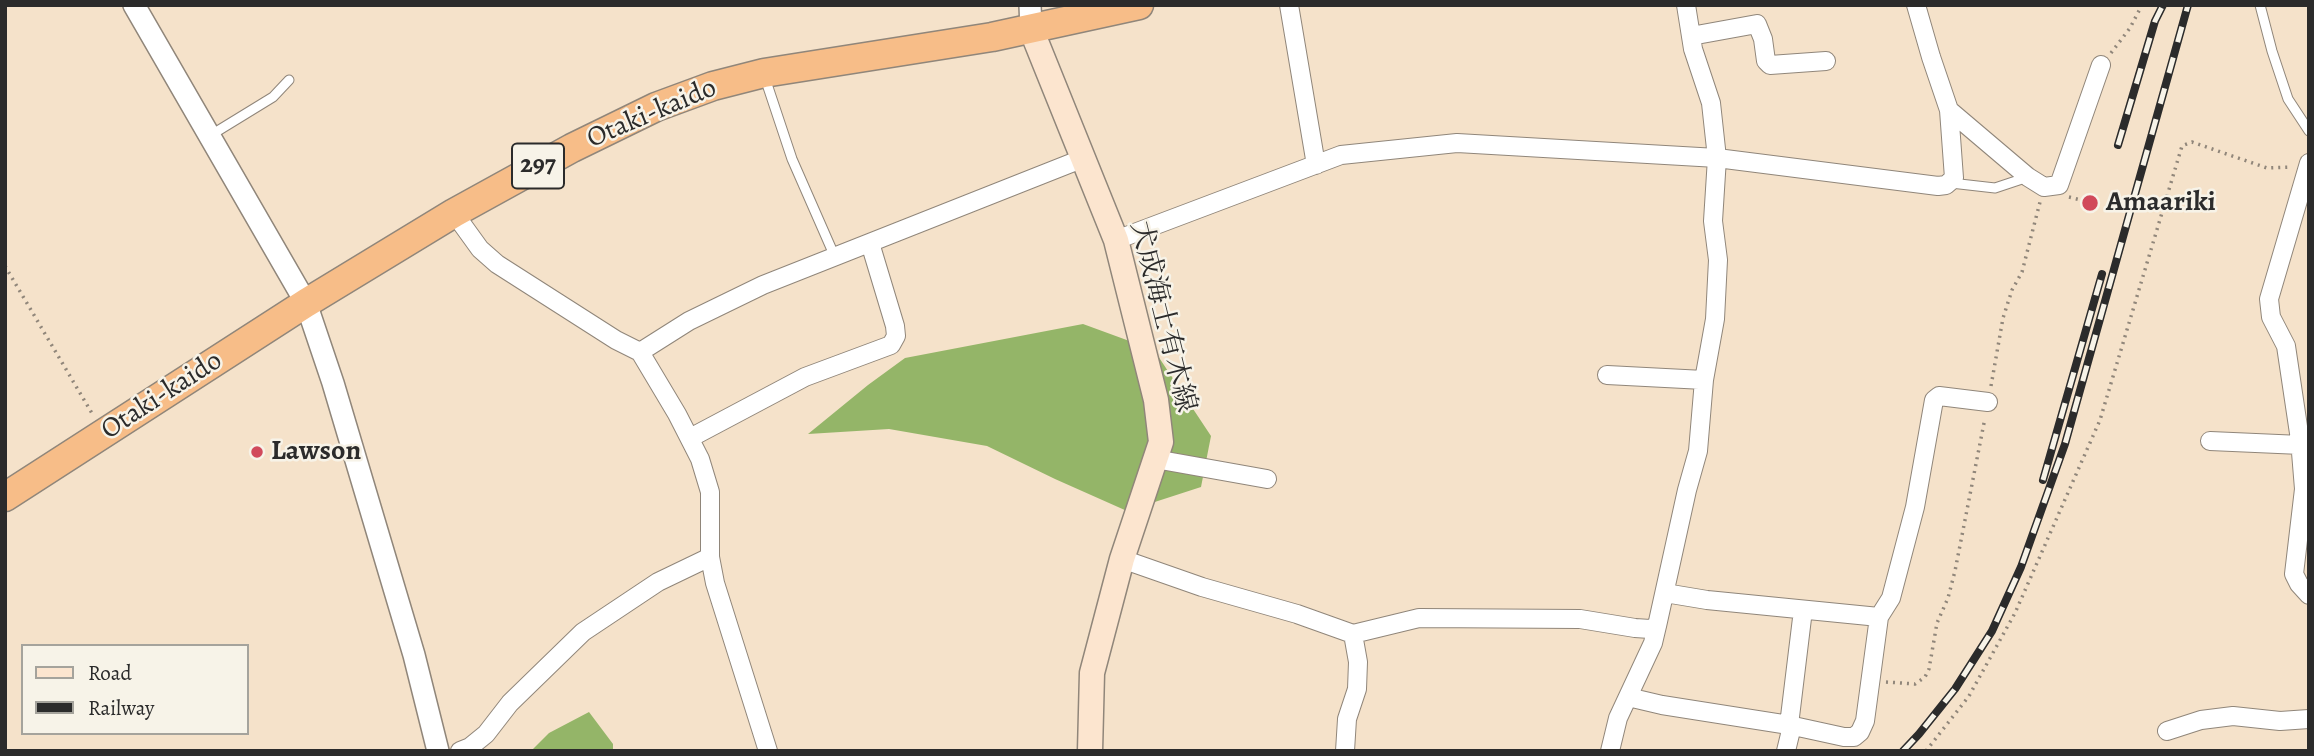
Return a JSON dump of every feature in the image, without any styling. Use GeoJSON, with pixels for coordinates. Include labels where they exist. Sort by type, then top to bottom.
{"type":"FeatureCollection","features":[{"type":"Feature","properties":{"kind":"highway","name":"Otaki-kaido"},"geometry":{"type":"LineString","coordinates":[[5,496],[306,303],[454,213],[560,154],[656,107],[713,86],[764,73],[954,44],[1030,17],[1139,5]]}},
{"type":"Feature","properties":{"kind":"main road","name":"犬成海士有木線"},"geometry":{"type":"LineString","coordinates":[[1030,17],[1116,240],[1156,400],[1161,442],[1122,559],[1092,673],[1090,751]]}},
{"type":"Feature","properties":{"kind":"street"},"geometry":{"type":"LineString","coordinates":[[134,5],[306,303],[333,383],[414,655],[438,751]]}},
{"type":"Feature","properties":{"kind":"street"},"geometry":{"type":"LineString","coordinates":[[1289,5],[1316,165]]}},
{"type":"Feature","properties":{"kind":"street"},"geometry":{"type":"LineString","coordinates":[[1610,751],[1618,718],[1653,643],[1665,593],[1698,452],[1704,380],[1715,307],[1718,260],[1713,221],[1717,158],[1711,103],[1693,49],[1686,5]]}},
{"type":"Feature","properties":{"kind":"street"},"geometry":{"type":"LineString","coordinates":[[1116,240],[1341,155],[1457,144],[1717,158],[1938,186],[1951,183],[1954,178],[1954,164],[1949,110],[1916,5]]}},
{"type":"Feature","properties":{"kind":"street"},"geometry":{"type":"LineString","coordinates":[[1691,36],[1757,24],[1763,38],[1766,61],[1770,65],[1826,61]]}},
{"type":"Feature","properties":{"kind":"street"},"geometry":{"type":"LineString","coordinates":[[1949,110],[2028,177],[2044,187],[2059,185],[2101,65]]}},
{"type":"Feature","properties":{"kind":"street"},"geometry":{"type":"LineString","coordinates":[[640,352],[689,321],[763,285],[1084,159]]}},
{"type":"Feature","properties":{"kind":"street"},"geometry":{"type":"LineString","coordinates":[[2308,165],[2269,299],[2271,317],[2286,346],[2301,445],[2306,507],[2294,574],[2309,595]]}},
{"type":"Feature","properties":{"kind":"street"},"geometry":{"type":"LineString","coordinates":[[454,213],[480,249],[497,264],[606,334],[640,352],[700,458],[710,492],[710,557],[715,583],[768,751]]}},
{"type":"Feature","properties":{"kind":"street"},"geometry":{"type":"LineString","coordinates":[[690,438],[805,377],[891,345],[896,336],[895,326],[870,243]]}},
{"type":"Feature","properties":{"kind":"street"},"geometry":{"type":"LineString","coordinates":[[1607,375],[1704,380]]}},
{"type":"Feature","properties":{"kind":"street"},"geometry":{"type":"LineString","coordinates":[[1628,697],[1661,705],[1854,737],[1860,732],[1865,721],[1879,617],[1891,598],[1915,507],[1934,400],[1939,396],[1988,402]]}},
{"type":"Feature","properties":{"kind":"street"},"geometry":{"type":"LineString","coordinates":[[2210,441],[2301,445]]}},
{"type":"Feature","properties":{"kind":"street"},"geometry":{"type":"LineString","coordinates":[[1155,459],[1267,479]]}},
{"type":"Feature","properties":{"kind":"street"},"geometry":{"type":"LineString","coordinates":[[460,751],[470,747],[486,734],[510,703],[583,632],[658,582],[710,557]]}},
{"type":"Feature","properties":{"kind":"street"},"geometry":{"type":"LineString","coordinates":[[1122,559],[1353,634],[1419,618],[1580,619],[1635,628],[1650,629],[1657,626]]}},
{"type":"Feature","properties":{"kind":"street"},"geometry":{"type":"LineString","coordinates":[[1665,593],[1707,600],[1879,617]]}},
{"type":"Feature","properties":{"kind":"street"},"geometry":{"type":"LineString","coordinates":[[1786,751],[1803,610]]}},
{"type":"Feature","properties":{"kind":"street"},"geometry":{"type":"LineString","coordinates":[[1345,751],[1347,719],[1357,689],[1358,662],[1353,634]]}},
{"type":"Feature","properties":{"kind":"street"},"geometry":{"type":"LineString","coordinates":[[2167,731],[2201,720],[2233,716],[2280,721],[2309,719]]}},
{"type":"Feature","properties":{"kind":"lane"},"geometry":{"type":"LineString","coordinates":[[2260,5],[2288,99],[2309,131]]}},
{"type":"Feature","properties":{"kind":"lane"},"geometry":{"type":"LineString","coordinates":[[764,73],[792,159],[835,257]]}},
{"type":"Feature","properties":{"kind":"lane"},"geometry":{"type":"LineString","coordinates":[[211,135],[273,97],[289,80]]}},
{"type":"Feature","properties":{"kind":"lane"},"geometry":{"type":"LineString","coordinates":[[1951,183],[1994,188],[2028,177]]}},
{"type":"Feature","properties":{"kind":"path"},"geometry":{"type":"LineString","coordinates":[[2101,65],[2130,28],[2142,5]]}},
{"type":"Feature","properties":{"kind":"path"},"geometry":{"type":"LineString","coordinates":[[1926,751],[1969,696],[2015,613],[2100,420],[2182,146],[2192,142],[2267,169],[2308,165]]}},
{"type":"Feature","properties":{"kind":"path"},"geometry":{"type":"LineString","coordinates":[[1870,681],[1915,684],[1925,677],[1929,669],[1937,623],[1948,598],[1955,571],[2003,318],[2012,290],[2022,272],[2044,187]]}},
{"type":"Feature","properties":{"kind":"path"},"geometry":{"type":"LineString","coordinates":[[5,266],[104,434]]}},
{"type":"Feature","properties":{"kind":"green space"},"geometry":{"type":"Polygon","coordinates":[[[1083,324],[1154,350],[1211,436],[1201,487],[1127,511],[987,446],[889,429],[808,434],[905,358],[1083,324]]]}},
{"type":"Feature","properties":{"kind":"green space"},"geometry":{"type":"Polygon","coordinates":[[[589,712],[613,744],[613,751],[531,751],[549,733],[589,712]]]}},
{"type":"Feature","properties":{"kind":"railway"},"geometry":{"type":"LineString","coordinates":[[2118,145],[2155,21],[2163,5]]}},
{"type":"Feature","properties":{"kind":"railway"},"geometry":{"type":"LineString","coordinates":[[1903,751],[1955,689],[1992,631],[2021,567],[2065,444],[2188,5]]}},
{"type":"Feature","properties":{"kind":"railway"},"geometry":{"type":"LineString","coordinates":[[2043,480],[2102,274]]}},
{"type":"Feature","properties":{"kind":"place","name":"Amaariki"},"geometry":{"type":"Point","coordinates":[2090,203]}},
{"type":"Feature","properties":{"kind":"place","name":"Lawson"},"geometry":{"type":"Point","coordinates":[257,452]}}]}
